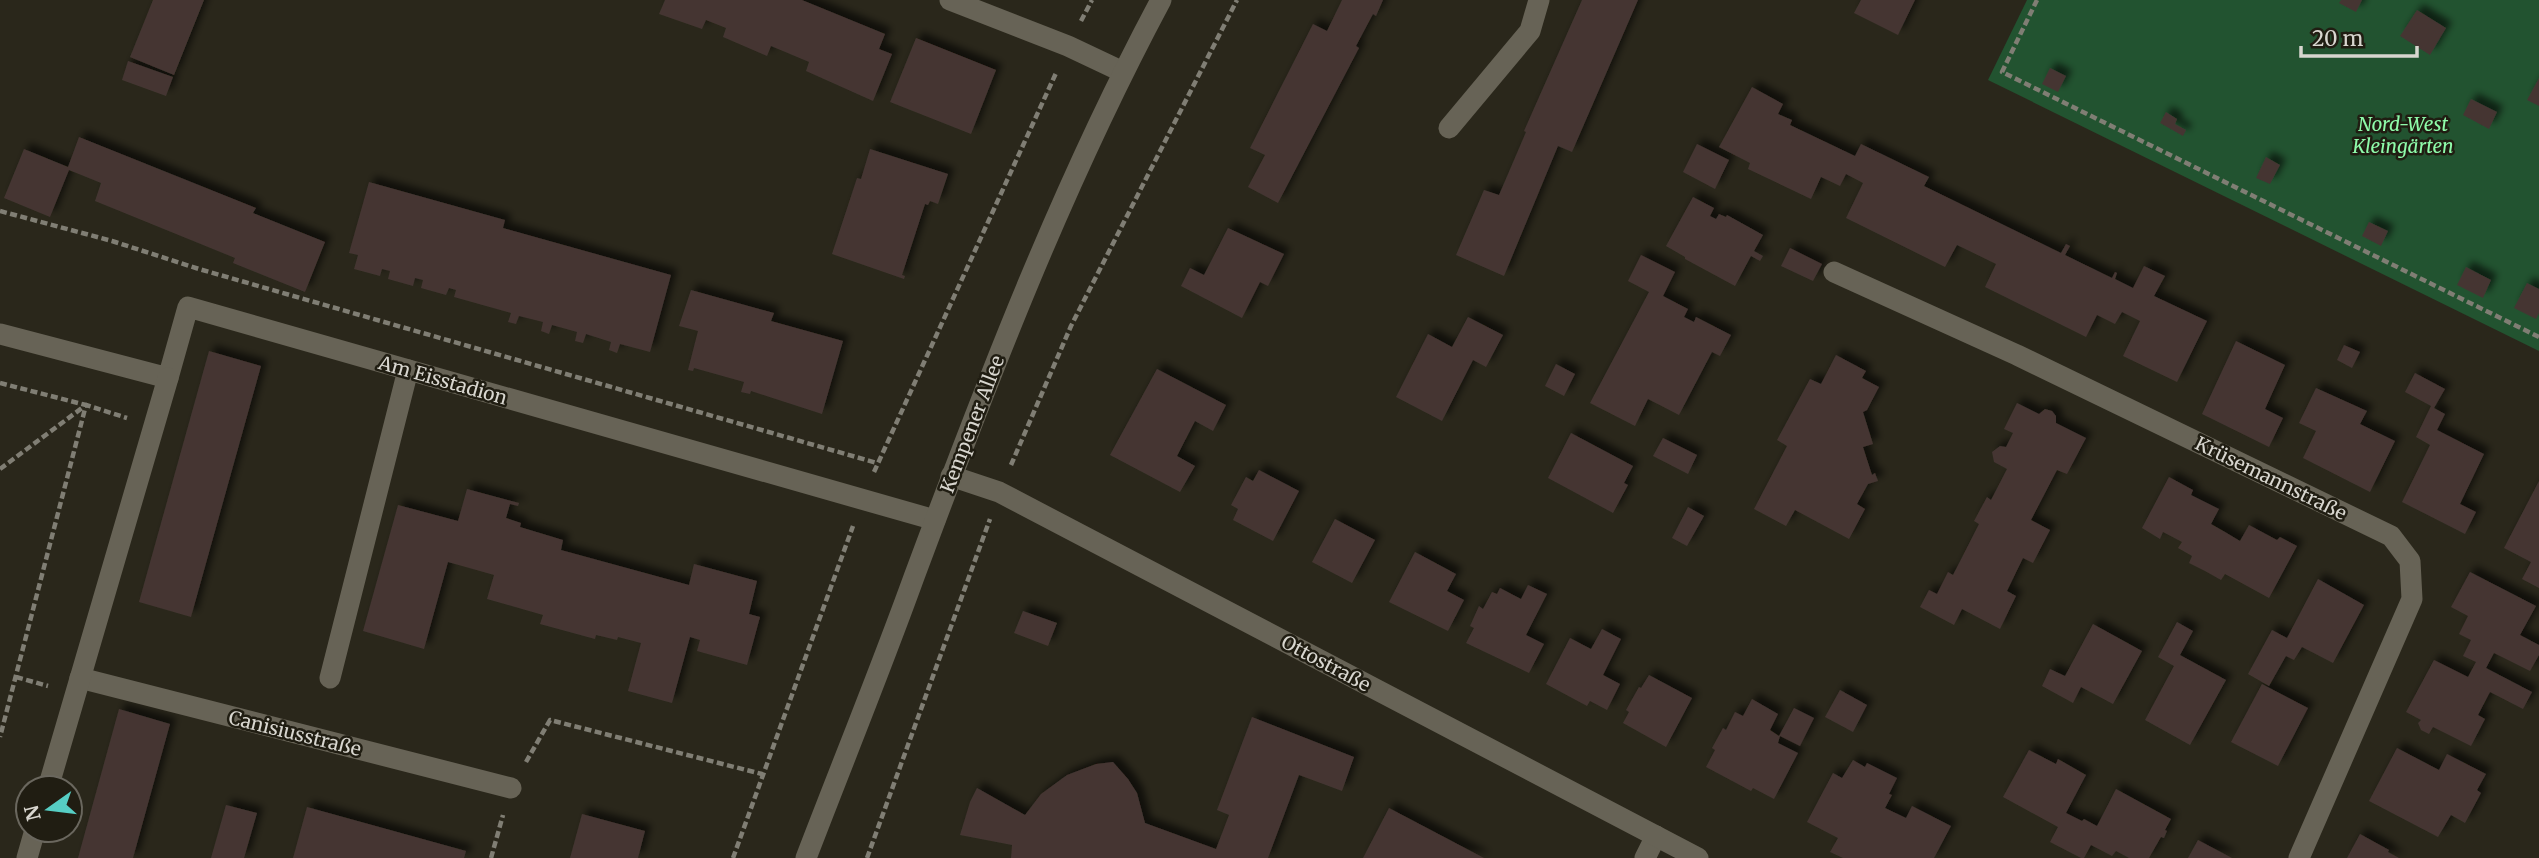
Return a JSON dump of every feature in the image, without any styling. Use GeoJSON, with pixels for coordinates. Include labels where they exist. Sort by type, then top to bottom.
{"type":"FeatureCollection","features":[{"type":"Feature","properties":{"kind":"street"},"geometry":{"type":"LineString","coordinates":[[950,0],[1068,46],[1123,72]]}},
{"type":"Feature","properties":{"kind":"street","name":"Kempener Allee"},"geometry":{"type":"LineString","coordinates":[[806,858],[1029,278],[1123,72],[1161,0]]}},
{"type":"Feature","properties":{"kind":"street"},"geometry":{"type":"LineString","coordinates":[[1449,128],[1530,31],[1539,0]]}},
{"type":"Feature","properties":{"kind":"street","name":"Krüsemannstraße"},"geometry":{"type":"LineString","coordinates":[[1833,272],[2017,355],[2391,536],[2410,561],[2412,598],[2299,858]]}},
{"type":"Feature","properties":{"kind":"street","name":"Am Eisstadion"},"geometry":{"type":"LineString","coordinates":[[168,378],[188,307],[935,520]]}},
{"type":"Feature","properties":{"kind":"street"},"geometry":{"type":"LineString","coordinates":[[0,334],[168,378],[52,774]]}},
{"type":"Feature","properties":{"kind":"street"},"geometry":{"type":"LineString","coordinates":[[330,678],[408,370]]}},
{"type":"Feature","properties":{"kind":"street","name":"Ottostraße"},"geometry":{"type":"LineString","coordinates":[[951,476],[999,492],[1698,858]]}},
{"type":"Feature","properties":{"kind":"street","name":"Canisiusstraße"},"geometry":{"type":"LineString","coordinates":[[80,678],[511,788]]}},
{"type":"Feature","properties":{"kind":"street"},"geometry":{"type":"LineString","coordinates":[[1645,858],[1656,836]]}},
{"type":"Feature","properties":{"kind":"path"},"geometry":{"type":"LineString","coordinates":[[733,858],[877,463],[1068,46],[1092,0]]}},
{"type":"Feature","properties":{"kind":"path"},"geometry":{"type":"LineString","coordinates":[[867,858],[999,492],[1071,326],[1237,0]]}},
{"type":"Feature","properties":{"kind":"path"},"geometry":{"type":"LineString","coordinates":[[2037,0],[2002,72],[2539,337]]}},
{"type":"Feature","properties":{"kind":"path"},"geometry":{"type":"LineString","coordinates":[[0,211],[113,241],[199,269],[877,463]]}},
{"type":"Feature","properties":{"kind":"path"},"geometry":{"type":"LineString","coordinates":[[0,383],[154,426]]}},
{"type":"Feature","properties":{"kind":"path"},"geometry":{"type":"LineString","coordinates":[[0,469],[86,405]]}},
{"type":"Feature","properties":{"kind":"path"},"geometry":{"type":"LineString","coordinates":[[0,737],[86,405]]}},
{"type":"Feature","properties":{"kind":"path"},"geometry":{"type":"LineString","coordinates":[[491,858],[511,788],[550,720],[762,774]]}},
{"type":"Feature","properties":{"kind":"green space","name":"Nord-West Kleingärten"},"geometry":{"type":"Polygon","coordinates":[[[2027,0],[2539,0],[2539,351],[1988,80],[2027,0]]]}},
{"type":"Feature","properties":{"kind":"building"},"geometry":{"type":"Polygon","coordinates":[[[153,0],[204,0],[174,75],[130,57],[153,0]]]}},
{"type":"Feature","properties":{"kind":"building"},"geometry":{"type":"Polygon","coordinates":[[[665,0],[802,0],[885,34],[879,49],[892,54],[873,101],[806,71],[809,62],[771,46],[767,56],[723,37],[726,28],[706,20],[702,29],[659,14],[665,0]]]}},
{"type":"Feature","properties":{"kind":"building"},"geometry":{"type":"Polygon","coordinates":[[[1342,0],[1383,0],[1356,46],[1359,48],[1278,203],[1248,187],[1265,155],[1250,148],[1313,24],[1327,31],[1342,0]]]}},
{"type":"Feature","properties":{"kind":"building"},"geometry":{"type":"Polygon","coordinates":[[[1582,0],[1638,0],[1572,152],[1558,146],[1504,276],[1456,255],[1484,190],[1499,195],[1582,0]]]}},
{"type":"Feature","properties":{"kind":"building"},"geometry":{"type":"Polygon","coordinates":[[[1861,0],[1915,0],[1898,35],[1854,13],[1861,0]]]}},
{"type":"Feature","properties":{"kind":"building"},"geometry":{"type":"Polygon","coordinates":[[[2341,0],[2362,0],[2356,12],[2339,3],[2341,0]]]}},
{"type":"Feature","properties":{"kind":"building"},"geometry":{"type":"Polygon","coordinates":[[[2417,10],[2446,28],[2430,55],[2400,36],[2417,10]]]}},
{"type":"Feature","properties":{"kind":"building"},"geometry":{"type":"Polygon","coordinates":[[[916,38],[996,70],[971,134],[890,102],[916,38]]]}},
{"type":"Feature","properties":{"kind":"building"},"geometry":{"type":"Polygon","coordinates":[[[128,61],[173,77],[166,96],[122,80],[128,61]]]}},
{"type":"Feature","properties":{"kind":"building"},"geometry":{"type":"Polygon","coordinates":[[[2050,68],[2066,76],[2058,92],[2042,84],[2050,68]]]}},
{"type":"Feature","properties":{"kind":"building"},"geometry":{"type":"Polygon","coordinates":[[[2539,78],[2539,106],[2527,100],[2539,78]]]}},
{"type":"Feature","properties":{"kind":"building"},"geometry":{"type":"Polygon","coordinates":[[[1752,87],[1783,104],[1778,114],[1792,120],[1790,125],[1855,156],[1861,144],[1929,177],[1924,186],[2061,253],[2066,244],[2070,246],[2065,255],[2112,278],[2115,272],[2115,279],[2133,288],[2144,266],[2165,276],[2154,296],[2207,321],[2177,382],[2123,356],[2140,321],[2122,312],[2115,324],[2097,315],[2086,337],[1985,287],[1996,264],[1957,245],[1945,267],[1846,218],[1863,183],[1846,174],[1840,186],[1821,177],[1811,199],[1748,169],[1750,163],[1719,147],[1752,87]]]}},
{"type":"Feature","properties":{"kind":"building"},"geometry":{"type":"Polygon","coordinates":[[[2471,99],[2497,112],[2489,129],[2463,115],[2471,99]]]}},
{"type":"Feature","properties":{"kind":"building"},"geometry":{"type":"Polygon","coordinates":[[[2166,112],[2177,119],[2175,124],[2186,130],[2183,136],[2160,123],[2166,112]]]}},
{"type":"Feature","properties":{"kind":"building"},"geometry":{"type":"Polygon","coordinates":[[[79,137],[256,208],[253,213],[325,242],[305,292],[233,263],[235,258],[95,201],[101,183],[69,170],[50,217],[4,198],[24,149],[68,167],[79,137]]]}},
{"type":"Feature","properties":{"kind":"building"},"geometry":{"type":"Polygon","coordinates":[[[1697,144],[1729,160],[1715,189],[1683,172],[1697,144]]]}},
{"type":"Feature","properties":{"kind":"building"},"geometry":{"type":"Polygon","coordinates":[[[870,149],[948,174],[938,204],[930,201],[928,205],[925,204],[902,275],[905,276],[904,279],[832,254],[857,178],[861,179],[870,149]]]}},
{"type":"Feature","properties":{"kind":"building"},"geometry":{"type":"Polygon","coordinates":[[[2266,157],[2280,165],[2270,184],[2256,178],[2266,157]]]}},
{"type":"Feature","properties":{"kind":"building"},"geometry":{"type":"Polygon","coordinates":[[[369,182],[505,220],[503,228],[671,275],[650,352],[620,344],[617,353],[609,350],[611,342],[586,334],[583,343],[575,341],[577,332],[552,325],[549,334],[541,331],[543,322],[519,316],[516,324],[508,322],[511,313],[454,297],[456,290],[449,288],[446,295],[421,288],[423,280],[415,278],[413,286],[388,279],[390,271],[382,269],[380,276],[354,269],[358,255],[349,253],[369,182]]]}},
{"type":"Feature","properties":{"kind":"building"},"geometry":{"type":"Polygon","coordinates":[[[1693,197],[1714,208],[1710,216],[1716,219],[1719,214],[1726,217],[1727,215],[1763,235],[1754,251],[1763,256],[1760,261],[1751,256],[1735,286],[1666,246],[1693,197]]]}},
{"type":"Feature","properties":{"kind":"building"},"geometry":{"type":"Polygon","coordinates":[[[2369,222],[2388,231],[2381,246],[2362,236],[2369,222]]]}},
{"type":"Feature","properties":{"kind":"building"},"geometry":{"type":"Polygon","coordinates":[[[1228,228],[1284,254],[1268,286],[1260,282],[1242,318],[1181,286],[1190,268],[1204,275],[1228,228]]]}},
{"type":"Feature","properties":{"kind":"building"},"geometry":{"type":"Polygon","coordinates":[[[1790,248],[1822,264],[1813,281],[1781,266],[1790,248]]]}},
{"type":"Feature","properties":{"kind":"building"},"geometry":{"type":"Polygon","coordinates":[[[1641,255],[1675,272],[1663,296],[1688,309],[1684,317],[1694,322],[1696,317],[1731,335],[1720,356],[1712,352],[1679,415],[1648,399],[1635,426],[1590,403],[1649,292],[1628,281],[1641,255]]]}},
{"type":"Feature","properties":{"kind":"building"},"geometry":{"type":"Polygon","coordinates":[[[2466,267],[2491,280],[2483,298],[2457,285],[2466,267]]]}},
{"type":"Feature","properties":{"kind":"building"},"geometry":{"type":"Polygon","coordinates":[[[2527,283],[2539,289],[2539,313],[2536,319],[2514,308],[2527,283]]]}},
{"type":"Feature","properties":{"kind":"building"},"geometry":{"type":"Polygon","coordinates":[[[691,290],[774,313],[771,321],[843,341],[822,414],[751,391],[750,394],[741,392],[744,382],[694,368],[693,371],[688,370],[698,331],[679,326],[691,290]]]}},
{"type":"Feature","properties":{"kind":"building"},"geometry":{"type":"Polygon","coordinates":[[[1468,317],[1503,335],[1486,367],[1473,360],[1442,421],[1396,397],[1428,334],[1452,347],[1468,317]]]}},
{"type":"Feature","properties":{"kind":"building"},"geometry":{"type":"Polygon","coordinates":[[[2236,341],[2285,365],[2265,409],[2283,418],[2269,447],[2202,414],[2236,341]]]}},
{"type":"Feature","properties":{"kind":"building"},"geometry":{"type":"Polygon","coordinates":[[[2344,345],[2360,352],[2352,368],[2337,360],[2344,345]]]}},
{"type":"Feature","properties":{"kind":"building"},"geometry":{"type":"Polygon","coordinates":[[[209,351],[261,366],[191,617],[139,602],[209,351]]]}},
{"type":"Feature","properties":{"kind":"building"},"geometry":{"type":"Polygon","coordinates":[[[1836,355],[1866,371],[1862,378],[1879,387],[1867,410],[1863,412],[1873,444],[1863,447],[1872,475],[1875,473],[1878,481],[1868,484],[1857,504],[1865,509],[1849,539],[1795,510],[1786,526],[1754,509],[1787,446],[1777,440],[1810,379],[1821,384],[1836,355]]]}},
{"type":"Feature","properties":{"kind":"building"},"geometry":{"type":"Polygon","coordinates":[[[1556,364],[1575,374],[1564,396],[1545,386],[1556,364]]]}},
{"type":"Feature","properties":{"kind":"building"},"geometry":{"type":"Polygon","coordinates":[[[1157,369],[1226,405],[1213,431],[1195,421],[1177,456],[1195,466],[1180,492],[1110,455],[1157,369]]]}},
{"type":"Feature","properties":{"kind":"building"},"geometry":{"type":"Polygon","coordinates":[[[2415,373],[2445,389],[2434,408],[2445,414],[2437,430],[2484,454],[2460,504],[2476,512],[2465,534],[2402,502],[2430,445],[2416,437],[2431,406],[2405,392],[2415,373]]]}},
{"type":"Feature","properties":{"kind":"building"},"geometry":{"type":"Polygon","coordinates":[[[2316,388],[2367,411],[2360,424],[2395,441],[2370,492],[2303,458],[2316,431],[2299,423],[2316,388]]]}},
{"type":"Feature","properties":{"kind":"building"},"geometry":{"type":"Polygon","coordinates":[[[2017,403],[2039,414],[2045,409],[2052,411],[2056,416],[2056,423],[2086,438],[2067,474],[2057,470],[2031,520],[2050,530],[2033,563],[2023,558],[2007,591],[2016,596],[2000,629],[1962,609],[1954,625],[1920,607],[1929,590],[1937,594],[1948,572],[1953,575],[1979,524],[1974,521],[1987,497],[1991,500],[2007,469],[1994,462],[1992,452],[2000,446],[2006,447],[2013,433],[2004,429],[2017,403]]]}},
{"type":"Feature","properties":{"kind":"building"},"geometry":{"type":"Polygon","coordinates":[[[1571,433],[1633,466],[1624,483],[1628,485],[1613,513],[1548,478],[1571,433]]]}},
{"type":"Feature","properties":{"kind":"building"},"geometry":{"type":"Polygon","coordinates":[[[1663,438],[1697,455],[1688,474],[1653,456],[1663,438]]]}},
{"type":"Feature","properties":{"kind":"building"},"geometry":{"type":"Polygon","coordinates":[[[1259,470],[1299,491],[1273,541],[1233,520],[1238,509],[1231,505],[1246,477],[1253,481],[1259,470]]]}},
{"type":"Feature","properties":{"kind":"building"},"geometry":{"type":"Polygon","coordinates":[[[2169,477],[2193,490],[2191,495],[2219,509],[2211,524],[2240,541],[2249,525],[2277,540],[2280,537],[2297,546],[2269,598],[2225,574],[2221,580],[2189,563],[2192,556],[2178,548],[2182,542],[2163,532],[2160,539],[2142,528],[2169,477]]]}},
{"type":"Feature","properties":{"kind":"building"},"geometry":{"type":"Polygon","coordinates":[[[2539,481],[2539,588],[2522,579],[2531,562],[2504,548],[2539,481]]]}},
{"type":"Feature","properties":{"kind":"building"},"geometry":{"type":"Polygon","coordinates":[[[467,489],[519,503],[518,506],[510,504],[506,518],[521,523],[520,527],[563,540],[561,550],[689,585],[694,564],[757,581],[749,614],[760,617],[747,665],[697,651],[700,640],[690,637],[672,703],[628,691],[641,643],[596,635],[595,639],[540,624],[543,615],[487,599],[494,575],[448,562],[424,649],[363,631],[398,505],[458,521],[467,489]]]}},
{"type":"Feature","properties":{"kind":"building"},"geometry":{"type":"Polygon","coordinates":[[[1688,507],[1704,516],[1687,546],[1672,538],[1688,507]]]}},
{"type":"Feature","properties":{"kind":"building"},"geometry":{"type":"Polygon","coordinates":[[[1335,519],[1375,540],[1352,583],[1312,562],[1335,519]]]}},
{"type":"Feature","properties":{"kind":"building"},"geometry":{"type":"Polygon","coordinates":[[[1415,552],[1456,574],[1447,591],[1464,600],[1448,631],[1389,602],[1415,552]]]}},
{"type":"Feature","properties":{"kind":"building"},"geometry":{"type":"Polygon","coordinates":[[[2470,572],[2536,606],[2520,635],[2539,645],[2539,655],[2530,671],[2494,653],[2486,668],[2532,692],[2523,709],[2490,692],[2478,715],[2485,719],[2471,746],[2433,727],[2429,734],[2421,730],[2418,723],[2421,720],[2406,712],[2434,660],[2468,677],[2476,662],[2463,656],[2471,640],[2459,634],[2468,616],[2451,607],[2470,572]]]}},
{"type":"Feature","properties":{"kind":"building"},"geometry":{"type":"Polygon","coordinates":[[[2318,579],[2364,605],[2333,663],[2302,647],[2294,660],[2286,656],[2269,686],[2248,674],[2272,630],[2287,638],[2318,579]]]}},
{"type":"Feature","properties":{"kind":"building"},"geometry":{"type":"Polygon","coordinates":[[[1528,585],[1547,594],[1526,635],[1544,644],[1529,673],[1466,643],[1474,628],[1470,626],[1479,606],[1483,609],[1492,592],[1497,594],[1500,588],[1521,599],[1528,585]]]}},
{"type":"Feature","properties":{"kind":"building"},"geometry":{"type":"Polygon","coordinates":[[[1023,611],[1057,623],[1048,646],[1014,633],[1023,611]]]}},
{"type":"Feature","properties":{"kind":"building"},"geometry":{"type":"Polygon","coordinates":[[[2177,622],[2193,631],[2180,655],[2226,680],[2190,745],[2145,720],[2174,666],[2158,657],[2177,622]]]}},
{"type":"Feature","properties":{"kind":"building"},"geometry":{"type":"Polygon","coordinates":[[[2093,624],[2142,651],[2113,704],[2081,687],[2073,703],[2042,686],[2050,669],[2065,676],[2093,624]]]}},
{"type":"Feature","properties":{"kind":"building"},"geometry":{"type":"Polygon","coordinates":[[[1602,629],[1621,639],[1603,675],[1620,684],[1607,710],[1590,701],[1587,706],[1546,684],[1570,638],[1591,649],[1602,629]]]}},
{"type":"Feature","properties":{"kind":"building"},"geometry":{"type":"Polygon","coordinates":[[[1649,675],[1692,698],[1666,747],[1623,723],[1629,712],[1626,710],[1649,675]]]}},
{"type":"Feature","properties":{"kind":"building"},"geometry":{"type":"Polygon","coordinates":[[[2262,684],[2308,708],[2278,766],[2231,742],[2262,684]]]}},
{"type":"Feature","properties":{"kind":"building"},"geometry":{"type":"Polygon","coordinates":[[[1840,690],[1867,705],[1853,732],[1825,717],[1840,690]]]}},
{"type":"Feature","properties":{"kind":"building"},"geometry":{"type":"Polygon","coordinates":[[[1752,699],[1778,714],[1770,730],[1779,736],[1794,708],[1814,718],[1800,746],[1780,736],[1778,743],[1798,753],[1774,799],[1753,788],[1751,791],[1706,767],[1723,728],[1726,730],[1735,712],[1743,716],[1752,699]]]}},
{"type":"Feature","properties":{"kind":"building"},"geometry":{"type":"Polygon","coordinates":[[[119,709],[170,724],[133,858],[78,858],[119,709]]]}},
{"type":"Feature","properties":{"kind":"building"},"geometry":{"type":"Polygon","coordinates":[[[1252,717],[1354,757],[1342,791],[1299,775],[1268,858],[1011,858],[1012,845],[960,835],[977,788],[1025,815],[1041,794],[1067,775],[1096,764],[1113,762],[1137,793],[1145,823],[1216,849],[1229,815],[1217,810],[1252,717]]]}},
{"type":"Feature","properties":{"kind":"building"},"geometry":{"type":"Polygon","coordinates":[[[2397,748],[2439,770],[2447,754],[2486,774],[2477,790],[2481,793],[2465,823],[2451,815],[2438,837],[2369,801],[2397,748]]]}},
{"type":"Feature","properties":{"kind":"building"},"geometry":{"type":"Polygon","coordinates":[[[2029,750],[2056,764],[2058,759],[2086,775],[2066,813],[2082,821],[2084,819],[2097,826],[2116,789],[2171,819],[2164,838],[2161,837],[2149,858],[2129,858],[2116,851],[2112,856],[2091,845],[2084,858],[2081,858],[2050,842],[2058,827],[2003,797],[2029,750]]]}},
{"type":"Feature","properties":{"kind":"building"},"geometry":{"type":"Polygon","coordinates":[[[1853,760],[1865,767],[1867,763],[1897,778],[1885,808],[1906,818],[1912,806],[1951,826],[1934,858],[1843,858],[1830,852],[1838,838],[1807,822],[1833,773],[1842,778],[1853,760]]]}},
{"type":"Feature","properties":{"kind":"building"},"geometry":{"type":"Polygon","coordinates":[[[226,805],[257,813],[244,858],[211,858],[226,805]]]}},
{"type":"Feature","properties":{"kind":"building"},"geometry":{"type":"Polygon","coordinates":[[[307,807],[466,851],[464,858],[293,858],[307,807]]]}},
{"type":"Feature","properties":{"kind":"building"},"geometry":{"type":"Polygon","coordinates":[[[1389,808],[1484,858],[1363,858],[1389,808]]]}},
{"type":"Feature","properties":{"kind":"building"},"geometry":{"type":"Polygon","coordinates":[[[582,814],[645,831],[638,858],[570,858],[582,814]]]}},
{"type":"Feature","properties":{"kind":"building"},"geometry":{"type":"Polygon","coordinates":[[[2360,834],[2389,850],[2388,852],[2399,858],[2347,858],[2360,834]]]}},
{"type":"Feature","properties":{"kind":"building"},"geometry":{"type":"Polygon","coordinates":[[[2198,840],[2232,858],[2188,858],[2198,840]]]}}]}
